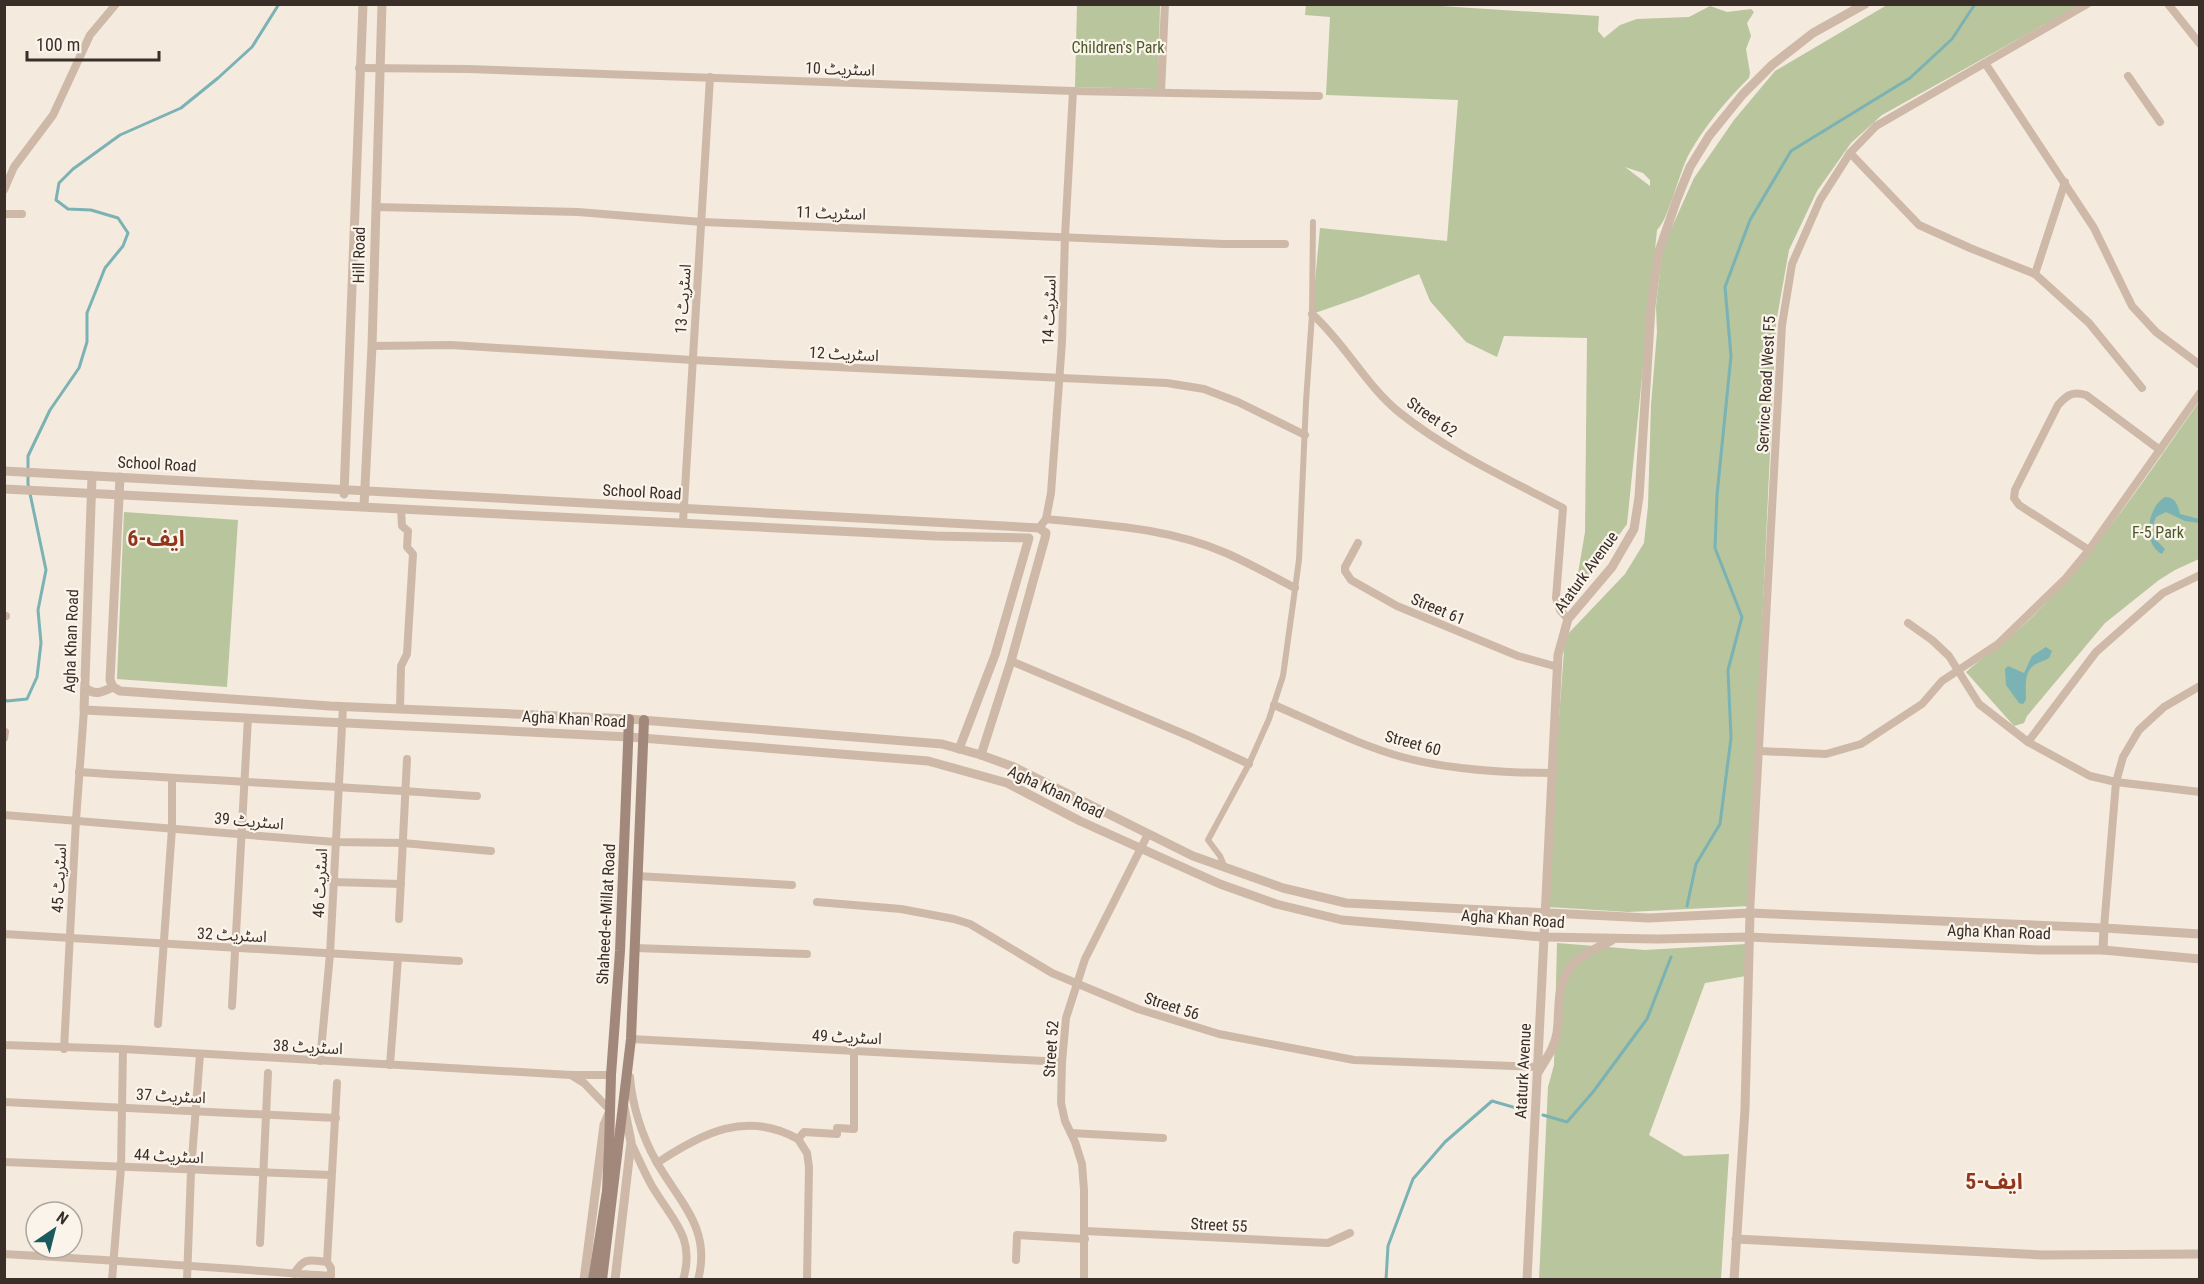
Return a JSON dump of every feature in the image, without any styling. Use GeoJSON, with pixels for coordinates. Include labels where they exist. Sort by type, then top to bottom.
{"type":"FeatureCollection","features":[{"type":"Feature","properties":{"kind":"main road","name":"Shaheed-e-Millat Road"},"geometry":{"type":"LineString","coordinates":[[594,1280],[607,1191],[629,719]]}},
{"type":"Feature","properties":{"kind":"main road","name":"Shaheed-e-Millat Road"},"geometry":{"type":"LineString","coordinates":[[602,1280],[630,1057],[644,720]]}},
{"type":"Feature","properties":{"kind":"main road"},"geometry":{"type":"LineString","coordinates":[[623,883],[637,880]]}},
{"type":"Feature","properties":{"kind":"main road"},"geometry":{"type":"LineString","coordinates":[[613,1051],[630,1057]]}},
{"type":"Feature","properties":{"kind":"street"},"geometry":{"type":"LineString","coordinates":[[4,190],[14,167],[53,115],[90,34],[116,4]]}},
{"type":"Feature","properties":{"kind":"street","name":"Hill Road"},"geometry":{"type":"LineString","coordinates":[[344,505],[363,4]]}},
{"type":"Feature","properties":{"kind":"street","name":"Hill Road"},"geometry":{"type":"LineString","coordinates":[[364,506],[372,346],[382,4]]}},
{"type":"Feature","properties":{"kind":"street"},"geometry":{"type":"LineString","coordinates":[[1161,92],[1165,4]]}},
{"type":"Feature","properties":{"kind":"street","name":"Ataturk Avenue"},"geometry":{"type":"LineString","coordinates":[[1527,1280],[1557,667],[1568,619],[1612,567],[1634,530],[1639,497],[1651,307],[1658,254],[1690,167],[1709,136],[1743,94],[1772,65],[1813,33],[1865,4]]}},
{"type":"Feature","properties":{"kind":"street","name":"Service Road West F5"},"geometry":{"type":"LineString","coordinates":[[1750,913],[1782,325],[1792,264],[1820,200],[1850,153],[1876,126],[2087,4]]}},
{"type":"Feature","properties":{"kind":"street"},"geometry":{"type":"LineString","coordinates":[[2168,4],[2199,44]]}},
{"type":"Feature","properties":{"kind":"street"},"geometry":{"type":"LineString","coordinates":[[1985,63],[2094,228],[2132,306],[2156,332],[2199,365]]}},
{"type":"Feature","properties":{"kind":"street","name":"اسٹریٹ 10"},"geometry":{"type":"LineString","coordinates":[[359,68],[468,69],[1073,91],[1319,96]]}},
{"type":"Feature","properties":{"kind":"street"},"geometry":{"type":"LineString","coordinates":[[2128,76],[2160,122]]}},
{"type":"Feature","properties":{"kind":"street","name":"اسٹریٹ 13"},"geometry":{"type":"LineString","coordinates":[[683,522],[710,77]]}},
{"type":"Feature","properties":{"kind":"street","name":"اسٹریٹ 14"},"geometry":{"type":"LineString","coordinates":[[1039,528],[1046,519],[1052,493],[1062,342],[1073,91]]}},
{"type":"Feature","properties":{"kind":"street"},"geometry":{"type":"LineString","coordinates":[[1850,153],[1919,225],[2034,274],[2089,323],[2142,388]]}},
{"type":"Feature","properties":{"kind":"street"},"geometry":{"type":"LineString","coordinates":[[2034,274],[2065,182]]}},
{"type":"Feature","properties":{"kind":"street","name":"اسٹریٹ 11"},"geometry":{"type":"LineString","coordinates":[[375,207],[578,212],[702,222],[1223,244],[1286,244]]}},
{"type":"Feature","properties":{"kind":"street"},"geometry":{"type":"LineString","coordinates":[[4,214],[22,214]]}},
{"type":"Feature","properties":{"kind":"street"},"geometry":{"type":"LineString","coordinates":[[1225,868],[1220,856],[1208,840],[1249,764],[1274,705],[1283,676],[1299,560],[1312,314],[1313,222]]}},
{"type":"Feature","properties":{"kind":"street","name":"Street 62"},"geometry":{"type":"LineString","coordinates":[[1312,314],[1329,329],[1399,412],[1430,435],[1563,508],[1556,598],[1560,610],[1568,619]]}},
{"type":"Feature","properties":{"kind":"street","name":"اسٹریٹ 12"},"geometry":{"type":"LineString","coordinates":[[372,346],[451,345],[692,360],[1167,383],[1204,389],[1238,402],[1305,435]]}},
{"type":"Feature","properties":{"kind":"street"},"geometry":{"type":"LineString","coordinates":[[2089,550],[2019,505],[2014,498],[2015,490],[2058,405],[2067,395],[2077,392],[2086,395],[2160,450]]}},
{"type":"Feature","properties":{"kind":"street"},"geometry":{"type":"LineString","coordinates":[[1760,751],[1826,754],[1861,744],[1922,704],[1942,681],[1998,644],[2066,578],[2089,550],[2199,393]]}},
{"type":"Feature","properties":{"kind":"street","name":"School Road"},"geometry":{"type":"LineString","coordinates":[[4,471],[1039,528]]}},
{"type":"Feature","properties":{"kind":"street","name":"Agha Khan Road"},"geometry":{"type":"LineString","coordinates":[[92,476],[84,710],[629,737],[928,761],[1007,783],[1220,884],[1276,904],[1342,920],[1543,937],[1614,939],[1749,937],[2038,950],[2103,950],[2199,958]]}},
{"type":"Feature","properties":{"kind":"street"},"geometry":{"type":"LineString","coordinates":[[118,711],[117,689],[110,680],[120,477]]}},
{"type":"Feature","properties":{"kind":"street","name":"School Road"},"geometry":{"type":"LineString","coordinates":[[4,489],[1045,538]]}},
{"type":"Feature","properties":{"kind":"street"},"geometry":{"type":"LineString","coordinates":[[550,516],[551,502]]}},
{"type":"Feature","properties":{"kind":"street"},"geometry":{"type":"LineString","coordinates":[[400,709],[401,666],[407,654],[413,554],[407,547],[408,531],[402,526],[401,509]]}},
{"type":"Feature","properties":{"kind":"street"},"geometry":{"type":"LineString","coordinates":[[1046,519],[1124,526],[1165,533],[1225,552],[1295,588]]}},
{"type":"Feature","properties":{"kind":"street"},"geometry":{"type":"LineString","coordinates":[[959,748],[995,655],[1029,538],[1039,528],[1046,533],[1045,538],[1011,661],[981,755]]}},
{"type":"Feature","properties":{"kind":"street","name":"Street 61"},"geometry":{"type":"LineString","coordinates":[[1358,543],[1345,567],[1347,576],[1357,584],[1397,606],[1477,640],[1518,656],[1557,667]]}},
{"type":"Feature","properties":{"kind":"street"},"geometry":{"type":"LineString","coordinates":[[2028,742],[2096,652],[2163,593],[2199,575]]}},
{"type":"Feature","properties":{"kind":"street"},"geometry":{"type":"LineString","coordinates":[[1908,623],[1932,640],[1949,656],[1979,704],[2028,742],[2090,776],[2116,782],[2199,792]]}},
{"type":"Feature","properties":{"kind":"street"},"geometry":{"type":"LineString","coordinates":[[1011,661],[1249,764]]}},
{"type":"Feature","properties":{"kind":"street"},"geometry":{"type":"LineString","coordinates":[[2103,950],[2116,782],[2123,757],[2139,730],[2164,707],[2199,686]]}},
{"type":"Feature","properties":{"kind":"street","name":"Agha Khan Road"},"geometry":{"type":"LineString","coordinates":[[85,688],[92,693],[117,689],[343,707],[629,719],[930,742],[959,748],[1014,767],[1193,856],[1283,888],[1346,903],[1649,918],[1750,913],[2199,934]]}},
{"type":"Feature","properties":{"kind":"street"},"geometry":{"type":"LineString","coordinates":[[230,717],[231,699]]}},
{"type":"Feature","properties":{"kind":"street","name":"Street 60"},"geometry":{"type":"LineString","coordinates":[[1274,705],[1386,751],[1416,760],[1480,771],[1553,773]]}},
{"type":"Feature","properties":{"kind":"street","name":"اسٹریٹ 46"},"geometry":{"type":"LineString","coordinates":[[320,1061],[330,954],[343,707]]}},
{"type":"Feature","properties":{"kind":"street","name":"اسٹریٹ 45"},"geometry":{"type":"LineString","coordinates":[[64,1049],[84,710]]}},
{"type":"Feature","properties":{"kind":"street"},"geometry":{"type":"LineString","coordinates":[[232,1006],[248,718]]}},
{"type":"Feature","properties":{"kind":"street"},"geometry":{"type":"LineString","coordinates":[[4,738],[5,732]]}},
{"type":"Feature","properties":{"kind":"street"},"geometry":{"type":"LineString","coordinates":[[928,761],[930,742]]}},
{"type":"Feature","properties":{"kind":"street"},"geometry":{"type":"LineString","coordinates":[[399,918],[407,759]]}},
{"type":"Feature","properties":{"kind":"street"},"geometry":{"type":"LineString","coordinates":[[79,772],[477,796]]}},
{"type":"Feature","properties":{"kind":"street"},"geometry":{"type":"LineString","coordinates":[[158,1024],[172,828],[172,778]]}},
{"type":"Feature","properties":{"kind":"street","name":"اسٹریٹ 39"},"geometry":{"type":"LineString","coordinates":[[4,815],[336,842],[403,843],[491,851]]}},
{"type":"Feature","properties":{"kind":"street","name":"Street 52"},"geometry":{"type":"LineString","coordinates":[[1084,1280],[1082,1164],[1065,1121],[1061,1103],[1066,1018],[1085,959],[1148,834]]}},
{"type":"Feature","properties":{"kind":"street"},"geometry":{"type":"LineString","coordinates":[[637,880],[792,885]]}},
{"type":"Feature","properties":{"kind":"street"},"geometry":{"type":"LineString","coordinates":[[333,882],[401,884]]}},
{"type":"Feature","properties":{"kind":"street","name":"Street 56"},"geometry":{"type":"LineString","coordinates":[[817,902],[901,909],[970,924],[1052,973],[1076,984],[1138,1009],[1219,1034],[1354,1060],[1537,1071]]}},
{"type":"Feature","properties":{"kind":"street"},"geometry":{"type":"LineString","coordinates":[[1734,1280],[1745,1109],[1750,913]]}},
{"type":"Feature","properties":{"kind":"street","name":"اسٹریٹ 32"},"geometry":{"type":"LineString","coordinates":[[4,934],[459,962]]}},
{"type":"Feature","properties":{"kind":"street"},"geometry":{"type":"LineString","coordinates":[[1537,1071],[1555,1040],[1559,1002],[1569,969],[1585,955],[1614,939]]}},
{"type":"Feature","properties":{"kind":"street"},"geometry":{"type":"LineString","coordinates":[[635,948],[807,954]]}},
{"type":"Feature","properties":{"kind":"street"},"geometry":{"type":"LineString","coordinates":[[390,1065],[398,958]]}},
{"type":"Feature","properties":{"kind":"street","name":"اسٹریٹ 49"},"geometry":{"type":"LineString","coordinates":[[631,1039],[1062,1062]]}},
{"type":"Feature","properties":{"kind":"street","name":"اسٹریٹ 38"},"geometry":{"type":"LineString","coordinates":[[4,1045],[64,1049],[123,1049],[571,1075],[611,1075]]}},
{"type":"Feature","properties":{"kind":"street"},"geometry":{"type":"LineString","coordinates":[[112,1280],[121,1167],[123,1049]]}},
{"type":"Feature","properties":{"kind":"street"},"geometry":{"type":"LineString","coordinates":[[657,1163],[680,1147],[720,1128],[762,1126],[801,1136],[837,1134],[837,1128],[854,1129],[854,1051]]}},
{"type":"Feature","properties":{"kind":"street"},"geometry":{"type":"LineString","coordinates":[[187,1280],[190,1171],[200,1054]]}},
{"type":"Feature","properties":{"kind":"street"},"geometry":{"type":"LineString","coordinates":[[630,1057],[632,1098],[650,1149],[689,1211],[701,1240],[702,1253],[698,1280]]}},
{"type":"Feature","properties":{"kind":"street"},"geometry":{"type":"LineString","coordinates":[[260,1243],[268,1073]]}},
{"type":"Feature","properties":{"kind":"street"},"geometry":{"type":"LineString","coordinates":[[571,1075],[584,1083],[610,1110]]}},
{"type":"Feature","properties":{"kind":"street"},"geometry":{"type":"LineString","coordinates":[[4,1254],[331,1276],[331,1268],[327,1262],[337,1083]]}},
{"type":"Feature","properties":{"kind":"street","name":"اسٹریٹ 37"},"geometry":{"type":"LineString","coordinates":[[4,1102],[336,1118]]}},
{"type":"Feature","properties":{"kind":"street","name":"Shaheed-e-Millat Road"},"geometry":{"type":"LineString","coordinates":[[615,1280],[631,1142],[624,1107]]}},
{"type":"Feature","properties":{"kind":"street","name":"Shaheed-e-Millat Road"},"geometry":{"type":"LineString","coordinates":[[584,1280],[604,1125],[610,1110]]}},
{"type":"Feature","properties":{"kind":"street"},"geometry":{"type":"LineString","coordinates":[[1071,1133],[1163,1138]]}},
{"type":"Feature","properties":{"kind":"street"},"geometry":{"type":"LineString","coordinates":[[801,1136],[809,1167],[807,1280]]}},
{"type":"Feature","properties":{"kind":"street"},"geometry":{"type":"LineString","coordinates":[[631,1142],[651,1185],[683,1234],[687,1253],[682,1280]]}},
{"type":"Feature","properties":{"kind":"street","name":"اسٹریٹ 44"},"geometry":{"type":"LineString","coordinates":[[4,1162],[332,1176]]}},
{"type":"Feature","properties":{"kind":"street","name":"Street 55"},"geometry":{"type":"LineString","coordinates":[[1016,1260],[1017,1234],[1328,1244],[1350,1233]]}},
{"type":"Feature","properties":{"kind":"street"},"geometry":{"type":"LineString","coordinates":[[1736,1239],[2043,1256],[2199,1254]]}},
{"type":"Feature","properties":{"kind":"street"},"geometry":{"type":"LineString","coordinates":[[294,1274],[300,1263],[306,1260],[327,1262]]}},
{"type":"Feature","properties":{"kind":"green space"},"geometry":{"type":"Polygon","coordinates":[[[1409,4],[1599,16],[1598,31],[1604,38],[1620,25],[1637,19],[1689,17],[1710,6],[1727,12],[1751,9],[1754,12],[1747,23],[1751,36],[1746,49],[1749,78],[1716,114],[1695,144],[1685,162],[1666,216],[1657,230],[1627,524],[1574,597],[1585,532],[1587,338],[1504,336],[1497,357],[1466,342],[1430,301],[1419,274],[1312,314],[1320,228],[1447,241],[1458,100],[1326,95],[1330,17],[1305,15],[1306,5],[1409,4]],[[1625,167],[1650,186],[1650,180],[1643,173],[1625,167]]]}},
{"type":"Feature","properties":{"kind":"green space","name":"Children's Park"},"geometry":{"type":"Polygon","coordinates":[[[1077,5],[1160,5],[1158,89],[1075,87],[1077,5]]]}},
{"type":"Feature","properties":{"kind":"green space"},"geometry":{"type":"Polygon","coordinates":[[[1887,5],[2079,5],[1882,115],[1851,143],[1817,191],[1789,250],[1776,323],[1749,906],[1628,912],[1549,907],[1565,637],[1625,574],[1644,543],[1657,332],[1656,306],[1663,247],[1694,178],[1734,120],[1775,71],[1887,5]]]}},
{"type":"Feature","properties":{"kind":"green space","name":"F-5 Park"},"geometry":{"type":"Polygon","coordinates":[[[2199,402],[2199,559],[2159,580],[2105,623],[2027,716],[2024,723],[2014,726],[1966,672],[2023,626],[2077,568],[2099,542],[2199,402]]]}},
{"type":"Feature","properties":{"kind":"green space"},"geometry":{"type":"Polygon","coordinates":[[[124,512],[238,520],[227,687],[117,679],[124,512]]]}},
{"type":"Feature","properties":{"kind":"green space"},"geometry":{"type":"Polygon","coordinates":[[[1557,943],[1645,950],[1747,944],[1746,976],[1705,983],[1649,1135],[1684,1156],[1729,1154],[1721,1279],[1539,1280],[1548,1087],[1554,1065],[1557,943]]]}},
{"type":"Feature","properties":{"kind":"water"},"geometry":{"type":"Polygon","coordinates":[[[2165,497],[2176,502],[2180,514],[2199,519],[2199,523],[2185,521],[2166,512],[2156,517],[2151,530],[2155,539],[2165,549],[2162,554],[2152,542],[2149,526],[2154,509],[2165,497]]]}},
{"type":"Feature","properties":{"kind":"water"},"geometry":{"type":"Polygon","coordinates":[[[2046,647],[2052,651],[2049,658],[2036,664],[2029,671],[2026,680],[2026,700],[2023,704],[2019,703],[2006,685],[2005,669],[2008,666],[2024,673],[2032,656],[2046,647]]]}},
{"type":"Feature","properties":{"kind":"waterway"},"geometry":{"type":"LineString","coordinates":[[4,699],[7,701],[27,699],[37,677],[41,643],[38,610],[46,570],[28,484],[28,456],[50,410],[79,368],[87,342],[87,313],[105,268],[123,246],[128,233],[118,218],[91,210],[68,209],[56,200],[59,183],[73,169],[120,135],[181,108],[218,78],[252,47],[279,4]]}},
{"type":"Feature","properties":{"kind":"waterway"},"geometry":{"type":"LineString","coordinates":[[1687,906],[1696,864],[1720,824],[1731,738],[1728,670],[1742,617],[1715,548],[1717,495],[1731,356],[1725,287],[1750,220],[1791,151],[1910,78],[1952,39],[1975,4]]}},
{"type":"Feature","properties":{"kind":"waterway"},"geometry":{"type":"LineString","coordinates":[[1543,1115],[1567,1122],[1593,1092],[1647,1019],[1671,957]]}},
{"type":"Feature","properties":{"kind":"waterway"},"geometry":{"type":"LineString","coordinates":[[1386,1280],[1388,1246],[1413,1179],[1445,1142],[1492,1101],[1527,1111]]}},
{"type":"Feature","properties":{"kind":"district","name":"ایف-6"},"geometry":{"type":"Point","coordinates":[156,538]}},
{"type":"Feature","properties":{"kind":"district","name":"ایف-5"},"geometry":{"type":"Point","coordinates":[1994,1181]}}]}
